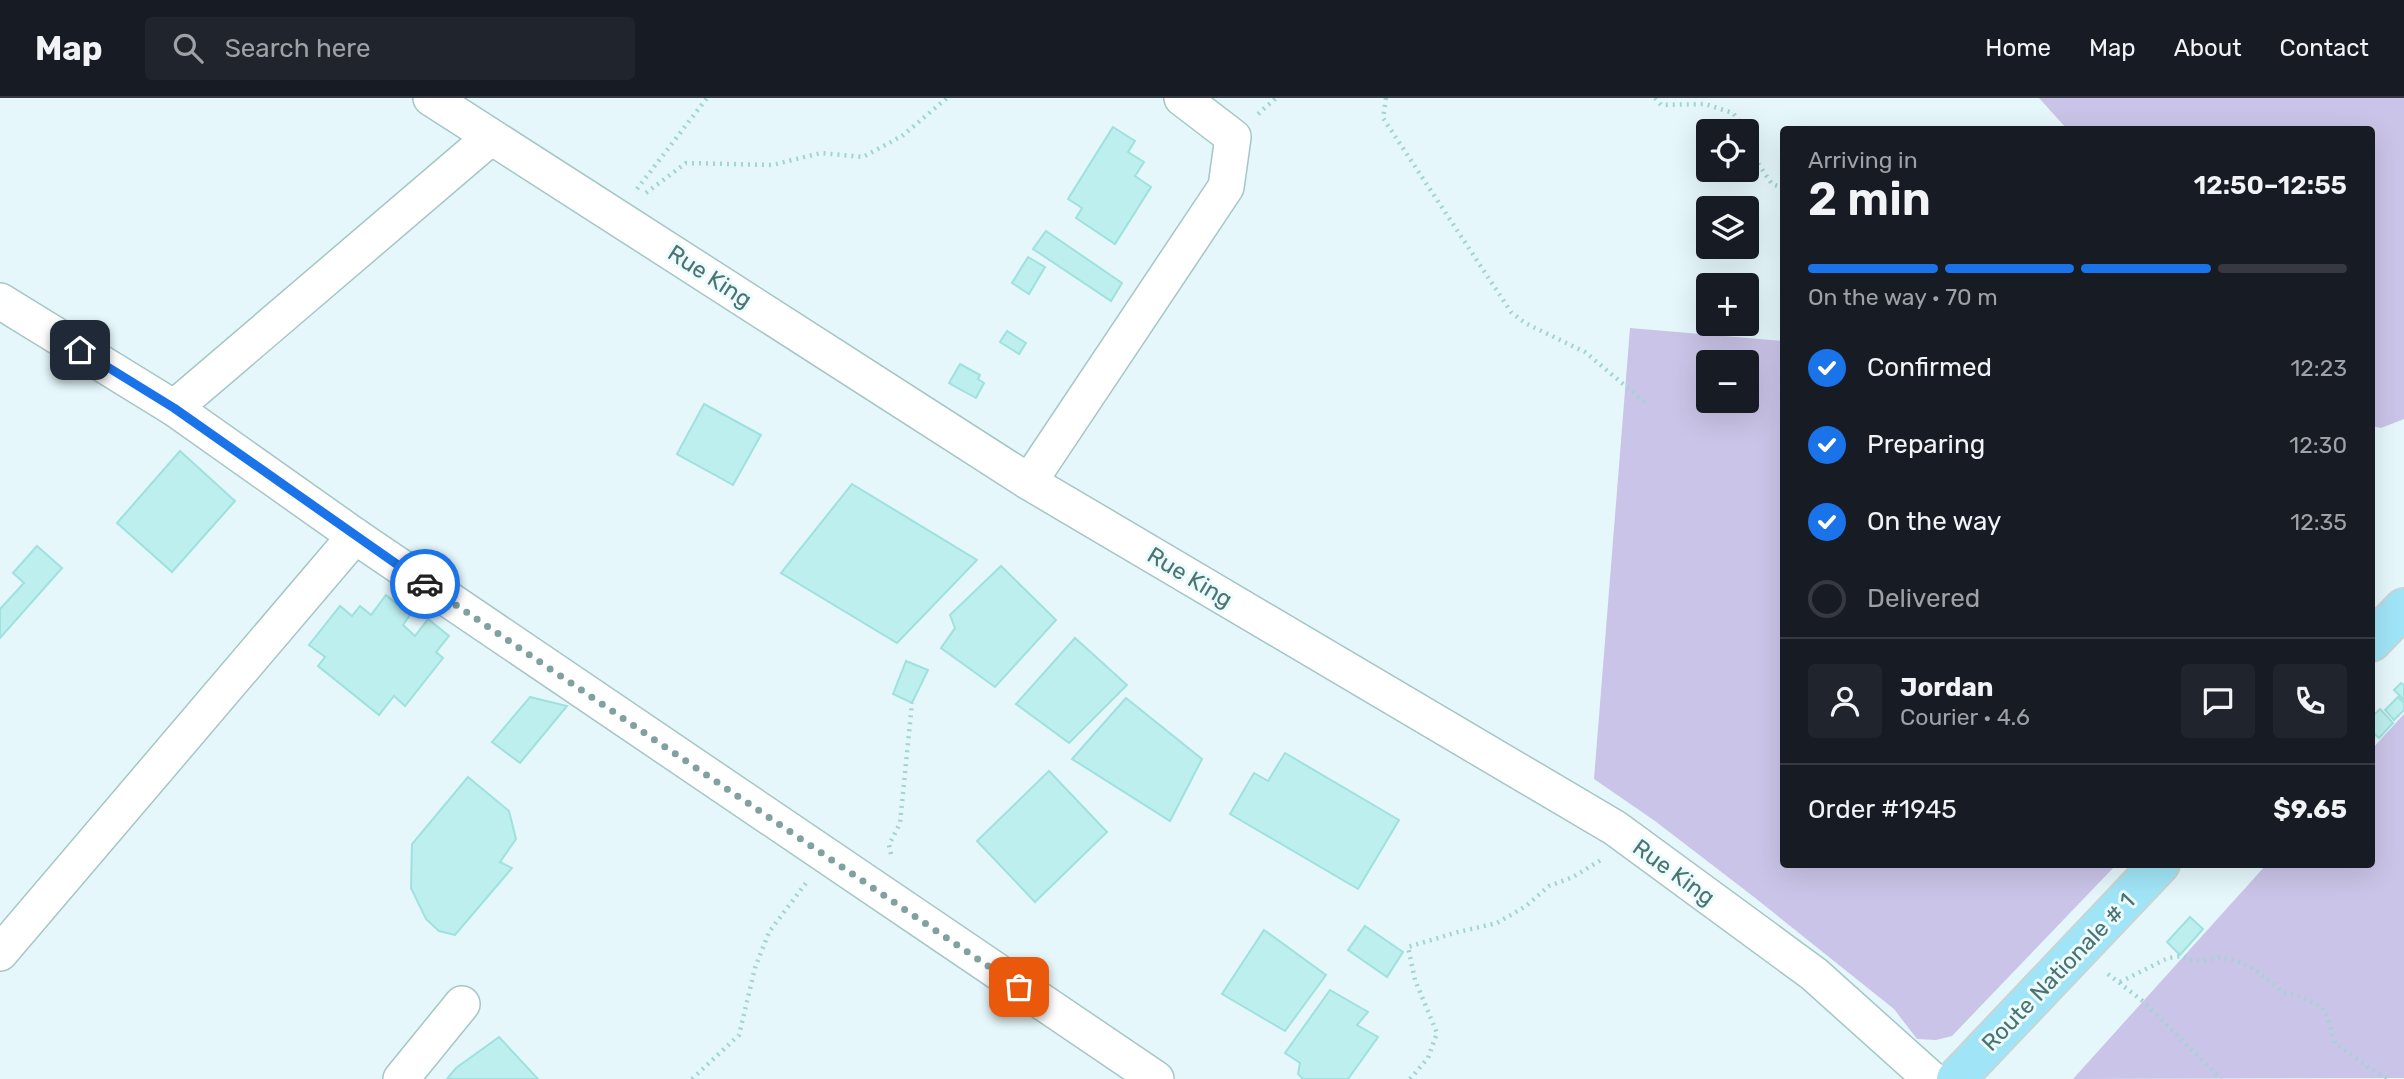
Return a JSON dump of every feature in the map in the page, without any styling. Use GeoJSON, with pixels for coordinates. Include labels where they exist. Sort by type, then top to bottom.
{"type":"FeatureCollection","features":[{"type":"Feature","properties":{"kind":"main road"},"geometry":{"type":"LineString","coordinates":[[2375,638],[2404,608]]}},
{"type":"Feature","properties":{"kind":"main road","name":"Route Nationale # 1"},"geometry":{"type":"LineString","coordinates":[[1956,1079],[2156,868]]}},
{"type":"Feature","properties":{"kind":"street","name":"Rue King"},"geometry":{"type":"LineString","coordinates":[[431,98],[1029,482],[1615,828],[1814,974],[1931,1079]]}},
{"type":"Feature","properties":{"kind":"street"},"geometry":{"type":"LineString","coordinates":[[1029,482],[1226,187],[1233,137],[1182,98]]}},
{"type":"Feature","properties":{"kind":"street"},"geometry":{"type":"LineString","coordinates":[[174,408],[491,137]]}},
{"type":"Feature","properties":{"kind":"street"},"geometry":{"type":"LineString","coordinates":[[3,309],[174,408],[355,536],[1156,1079]]}},
{"type":"Feature","properties":{"kind":"street"},"geometry":{"type":"LineString","coordinates":[[0,953],[355,536]]}},
{"type":"Feature","properties":{"kind":"street"},"geometry":{"type":"LineString","coordinates":[[401,1079],[463,1004]]}},
{"type":"Feature","properties":{"kind":"path"},"geometry":{"type":"LineString","coordinates":[[616,216],[707,98]]}},
{"type":"Feature","properties":{"kind":"path"},"geometry":{"type":"LineString","coordinates":[[616,216],[686,163],[772,165],[821,153],[863,157],[902,136],[947,98]]}},
{"type":"Feature","properties":{"kind":"path"},"geometry":{"type":"LineString","coordinates":[[1386,98],[1383,118],[1511,312],[1525,323],[1585,352],[1648,405]]}},
{"type":"Feature","properties":{"kind":"path"},"geometry":{"type":"LineString","coordinates":[[1655,98],[1661,105],[1705,104],[1733,113],[1749,134],[1759,165],[1772,184],[1780,187]]}},
{"type":"Feature","properties":{"kind":"path"},"geometry":{"type":"LineString","coordinates":[[883,895],[901,867],[892,857],[889,845],[900,824],[912,703]]}},
{"type":"Feature","properties":{"kind":"path"},"geometry":{"type":"LineString","coordinates":[[1410,1079],[1428,1058],[1437,1033],[1415,980],[1408,947],[1496,923],[1525,906],[1549,886],[1573,877],[1632,841]]}},
{"type":"Feature","properties":{"kind":"path"},"geometry":{"type":"LineString","coordinates":[[692,1079],[739,1035],[755,968],[769,932],[804,887],[821,853]]}},
{"type":"Feature","properties":{"kind":"path"},"geometry":{"type":"LineString","coordinates":[[2076,952],[2144,1002],[2221,1079]]}},
{"type":"Feature","properties":{"kind":"path"},"geometry":{"type":"LineString","coordinates":[[2120,982],[2168,958],[2182,956],[2203,961],[2220,957],[2235,960],[2253,968],[2284,993],[2304,998],[2322,1007],[2334,1043],[2388,1079]]}},
{"type":"Feature","properties":{"kind":"shaded area"},"geometry":{"type":"Polygon","coordinates":[[[2039,98],[2404,98],[2404,419],[2381,428],[2375,427],[2375,126],[2064,126],[2039,98]]]}},
{"type":"Feature","properties":{"kind":"shaded area"},"geometry":{"type":"Polygon","coordinates":[[[1630,328],[1696,334],[1696,336],[1780,341],[1780,868],[2113,868],[1952,1036],[1936,1040],[1917,1039],[1894,1009],[1655,821],[1594,779],[1630,328]]]}},
{"type":"Feature","properties":{"kind":"shaded area"},"geometry":{"type":"Polygon","coordinates":[[[2404,714],[2404,1078],[2073,1079],[2263,868],[2375,868],[2375,746],[2404,714]]]}},
{"type":"Feature","properties":{"kind":"building"},"geometry":{"type":"Polygon","coordinates":[[[1113,127],[1135,141],[1128,152],[1144,162],[1135,176],[1151,187],[1115,244],[1076,218],[1082,208],[1068,199],[1113,127]]]}},
{"type":"Feature","properties":{"kind":"building"},"geometry":{"type":"Polygon","coordinates":[[[1046,231],[1122,283],[1111,301],[1033,249],[1046,231]]]}},
{"type":"Feature","properties":{"kind":"building"},"geometry":{"type":"Polygon","coordinates":[[[1028,257],[1045,267],[1029,294],[1012,283],[1028,257]]]}},
{"type":"Feature","properties":{"kind":"building"},"geometry":{"type":"Polygon","coordinates":[[[1007,331],[1026,343],[1019,354],[1000,342],[1007,331]]]}},
{"type":"Feature","properties":{"kind":"building"},"geometry":{"type":"Polygon","coordinates":[[[960,364],[980,375],[978,379],[984,383],[976,398],[949,383],[960,364]]]}},
{"type":"Feature","properties":{"kind":"building"},"geometry":{"type":"Polygon","coordinates":[[[704,404],[761,435],[733,485],[677,454],[704,404]]]}},
{"type":"Feature","properties":{"kind":"building"},"geometry":{"type":"Polygon","coordinates":[[[180,451],[235,501],[172,572],[117,523],[180,451]]]}},
{"type":"Feature","properties":{"kind":"building"},"geometry":{"type":"Polygon","coordinates":[[[852,484],[977,560],[897,643],[781,573],[852,484]]]}},
{"type":"Feature","properties":{"kind":"building"},"geometry":{"type":"Polygon","coordinates":[[[37,546],[62,568],[0,638],[0,609],[24,583],[13,573],[37,546]]]}},
{"type":"Feature","properties":{"kind":"building"},"geometry":{"type":"Polygon","coordinates":[[[1001,566],[1056,620],[995,687],[941,648],[955,628],[950,615],[1001,566]]]}},
{"type":"Feature","properties":{"kind":"building"},"geometry":{"type":"Polygon","coordinates":[[[386,595],[410,615],[403,625],[415,636],[428,619],[449,636],[436,652],[443,658],[405,706],[394,696],[379,715],[318,666],[325,657],[309,645],[340,606],[352,616],[360,606],[371,615],[386,595]]]}},
{"type":"Feature","properties":{"kind":"building"},"geometry":{"type":"Polygon","coordinates":[[[1075,638],[1127,685],[1069,743],[1016,704],[1075,638]]]}},
{"type":"Feature","properties":{"kind":"building"},"geometry":{"type":"Polygon","coordinates":[[[906,661],[928,670],[912,703],[893,694],[906,661]]]}},
{"type":"Feature","properties":{"kind":"building"},"geometry":{"type":"Polygon","coordinates":[[[2401,683],[2404,685],[2404,700],[2394,690],[2401,683]]]}},
{"type":"Feature","properties":{"kind":"building"},"geometry":{"type":"Polygon","coordinates":[[[530,697],[567,706],[520,763],[492,742],[530,697]]]}},
{"type":"Feature","properties":{"kind":"building"},"geometry":{"type":"Polygon","coordinates":[[[2398,697],[2404,703],[2404,710],[2394,720],[2385,710],[2398,697]]]}},
{"type":"Feature","properties":{"kind":"building"},"geometry":{"type":"Polygon","coordinates":[[[1126,698],[1202,759],[1170,821],[1072,759],[1126,698]]]}},
{"type":"Feature","properties":{"kind":"building"},"geometry":{"type":"Polygon","coordinates":[[[2380,709],[2393,723],[2379,738],[2375,734],[2375,714],[2380,709]]]}},
{"type":"Feature","properties":{"kind":"building"},"geometry":{"type":"Polygon","coordinates":[[[1285,753],[1399,820],[1358,889],[1230,814],[1254,773],[1268,781],[1285,753]]]}},
{"type":"Feature","properties":{"kind":"building"},"geometry":{"type":"Polygon","coordinates":[[[1049,771],[1107,832],[1035,902],[977,841],[1049,771]]]}},
{"type":"Feature","properties":{"kind":"building"},"geometry":{"type":"Polygon","coordinates":[[[468,777],[509,811],[516,839],[500,862],[512,868],[455,935],[439,931],[426,919],[411,888],[412,844],[468,777]]]}},
{"type":"Feature","properties":{"kind":"building"},"geometry":{"type":"Polygon","coordinates":[[[2190,917],[2203,929],[2180,955],[2167,942],[2190,917]]]}},
{"type":"Feature","properties":{"kind":"building"},"geometry":{"type":"Polygon","coordinates":[[[1365,926],[1403,952],[1387,977],[1348,950],[1365,926]]]}},
{"type":"Feature","properties":{"kind":"building"},"geometry":{"type":"Polygon","coordinates":[[[1264,930],[1326,975],[1285,1031],[1222,994],[1264,930]]]}},
{"type":"Feature","properties":{"kind":"building"},"geometry":{"type":"Polygon","coordinates":[[[1330,990],[1368,1012],[1357,1025],[1378,1037],[1348,1079],[1303,1079],[1298,1074],[1300,1063],[1285,1053],[1330,990]]]}},
{"type":"Feature","properties":{"kind":"building"},"geometry":{"type":"Polygon","coordinates":[[[499,1037],[538,1079],[447,1079],[456,1068],[499,1037]]]}},
{"type":"Feature","properties":{"kind":"way so far"},"geometry":{"type":"LineString","coordinates":[[425,584],[1019,987]]}},
{"type":"Feature","properties":{"kind":"route"},"geometry":{"type":"LineString","coordinates":[[80,350],[174,408],[425,584]]}}]}
